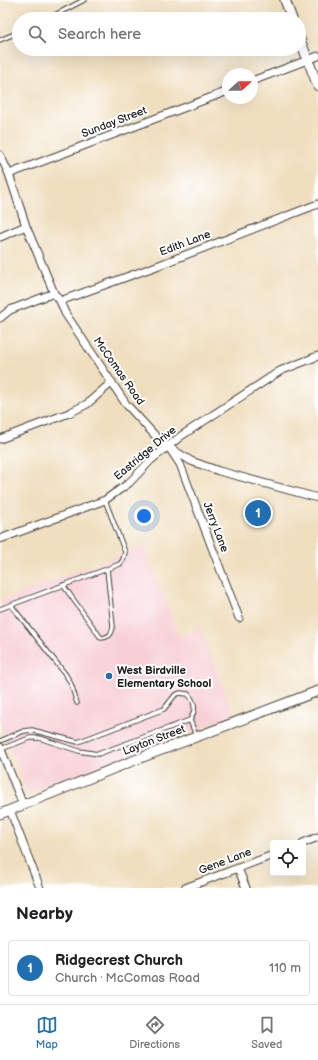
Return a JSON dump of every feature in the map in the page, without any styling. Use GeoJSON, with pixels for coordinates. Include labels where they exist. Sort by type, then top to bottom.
{"type":"FeatureCollection","features":[{"type":"Feature","properties":{"kind":"street"},"geometry":{"type":"LineString","coordinates":[[285,0],[289,12]]}},
{"type":"Feature","properties":{"kind":"street"},"geometry":{"type":"LineString","coordinates":[[306,55],[318,86]]}},
{"type":"Feature","properties":{"kind":"street"},"geometry":{"type":"LineString","coordinates":[[258,79],[318,56]]}},
{"type":"Feature","properties":{"kind":"street","name":"Sunday Street"},"geometry":{"type":"LineString","coordinates":[[9,174],[222,93]]}},
{"type":"Feature","properties":{"kind":"street","name":"McComas Road"},"geometry":{"type":"LineString","coordinates":[[0,155],[9,174],[26,226],[54,293],[60,301],[65,313],[126,404],[162,443],[191,461],[220,471],[318,498]]}},
{"type":"Feature","properties":{"kind":"street","name":"Edith Lane"},"geometry":{"type":"LineString","coordinates":[[60,301],[154,267],[318,204]]}},
{"type":"Feature","properties":{"kind":"street"},"geometry":{"type":"LineString","coordinates":[[0,237],[26,226]]}},
{"type":"Feature","properties":{"kind":"street"},"geometry":{"type":"LineString","coordinates":[[0,318],[10,310],[54,293]]}},
{"type":"Feature","properties":{"kind":"street","name":"Eastridge Drive"},"geometry":{"type":"LineString","coordinates":[[0,540],[105,500],[128,483],[151,460],[181,436],[280,371],[318,356]]}},
{"type":"Feature","properties":{"kind":"street"},"geometry":{"type":"LineString","coordinates":[[0,439],[69,413],[87,404],[112,382]]}},
{"type":"Feature","properties":{"kind":"street","name":"Jerry Lane"},"geometry":{"type":"LineString","coordinates":[[169,447],[180,464],[239,618]]}},
{"type":"Feature","properties":{"kind":"street","name":"Layton Street"},"geometry":{"type":"LineString","coordinates":[[0,814],[134,760],[318,692]]}},
{"type":"Feature","properties":{"kind":"street"},"geometry":{"type":"LineString","coordinates":[[1,748],[23,805]]}},
{"type":"Feature","properties":{"kind":"street"},"geometry":{"type":"LineString","coordinates":[[10,810],[40,888]]}},
{"type":"Feature","properties":{"kind":"street"},"geometry":{"type":"LineString","coordinates":[[306,842],[318,837]]}},
{"type":"Feature","properties":{"kind":"street","name":"Gene Lane"},"geometry":{"type":"LineString","coordinates":[[185,888],[270,856]]}},
{"type":"Feature","properties":{"kind":"street"},"geometry":{"type":"LineString","coordinates":[[238,868],[246,888]]}},
{"type":"Feature","properties":{"kind":"lane"},"geometry":{"type":"LineString","coordinates":[[61,12],[84,0]]}},
{"type":"Feature","properties":{"kind":"lane"},"geometry":{"type":"LineString","coordinates":[[0,40],[12,35]]}},
{"type":"Feature","properties":{"kind":"lane"},"geometry":{"type":"LineString","coordinates":[[0,609],[120,564],[125,556],[125,552],[105,500]]}},
{"type":"Feature","properties":{"kind":"lane"},"geometry":{"type":"LineString","coordinates":[[63,585],[101,638],[108,637],[112,633],[113,626],[107,568]]}},
{"type":"Feature","properties":{"kind":"lane"},"geometry":{"type":"LineString","coordinates":[[11,605],[66,675],[71,684],[77,703]]}},
{"type":"Feature","properties":{"kind":"lane"},"geometry":{"type":"LineString","coordinates":[[0,741],[24,731],[32,730],[78,742],[164,709],[175,695],[180,693],[188,694],[193,699],[195,707],[190,720],[98,754],[79,751],[38,738],[30,738],[1,748]]}},
{"type":"Feature","properties":{"kind":"lane"},"geometry":{"type":"LineString","coordinates":[[190,720],[196,737]]}},
{"type":"Feature","properties":{"kind":"shaded area","name":"West Birdville Elementary School"},"geometry":{"type":"Polygon","coordinates":[[[144,546],[179,637],[200,628],[234,715],[28,794],[0,722],[0,601],[144,546]]]}},
{"type":"Feature","properties":{"kind":"place","name":"Ridgecrest Church"},"geometry":{"type":"Point","coordinates":[258,513]}},
{"type":"Feature","properties":{"kind":"place","name":"West Birdville Elementary School"},"geometry":{"type":"Point","coordinates":[109,676]}}]}
